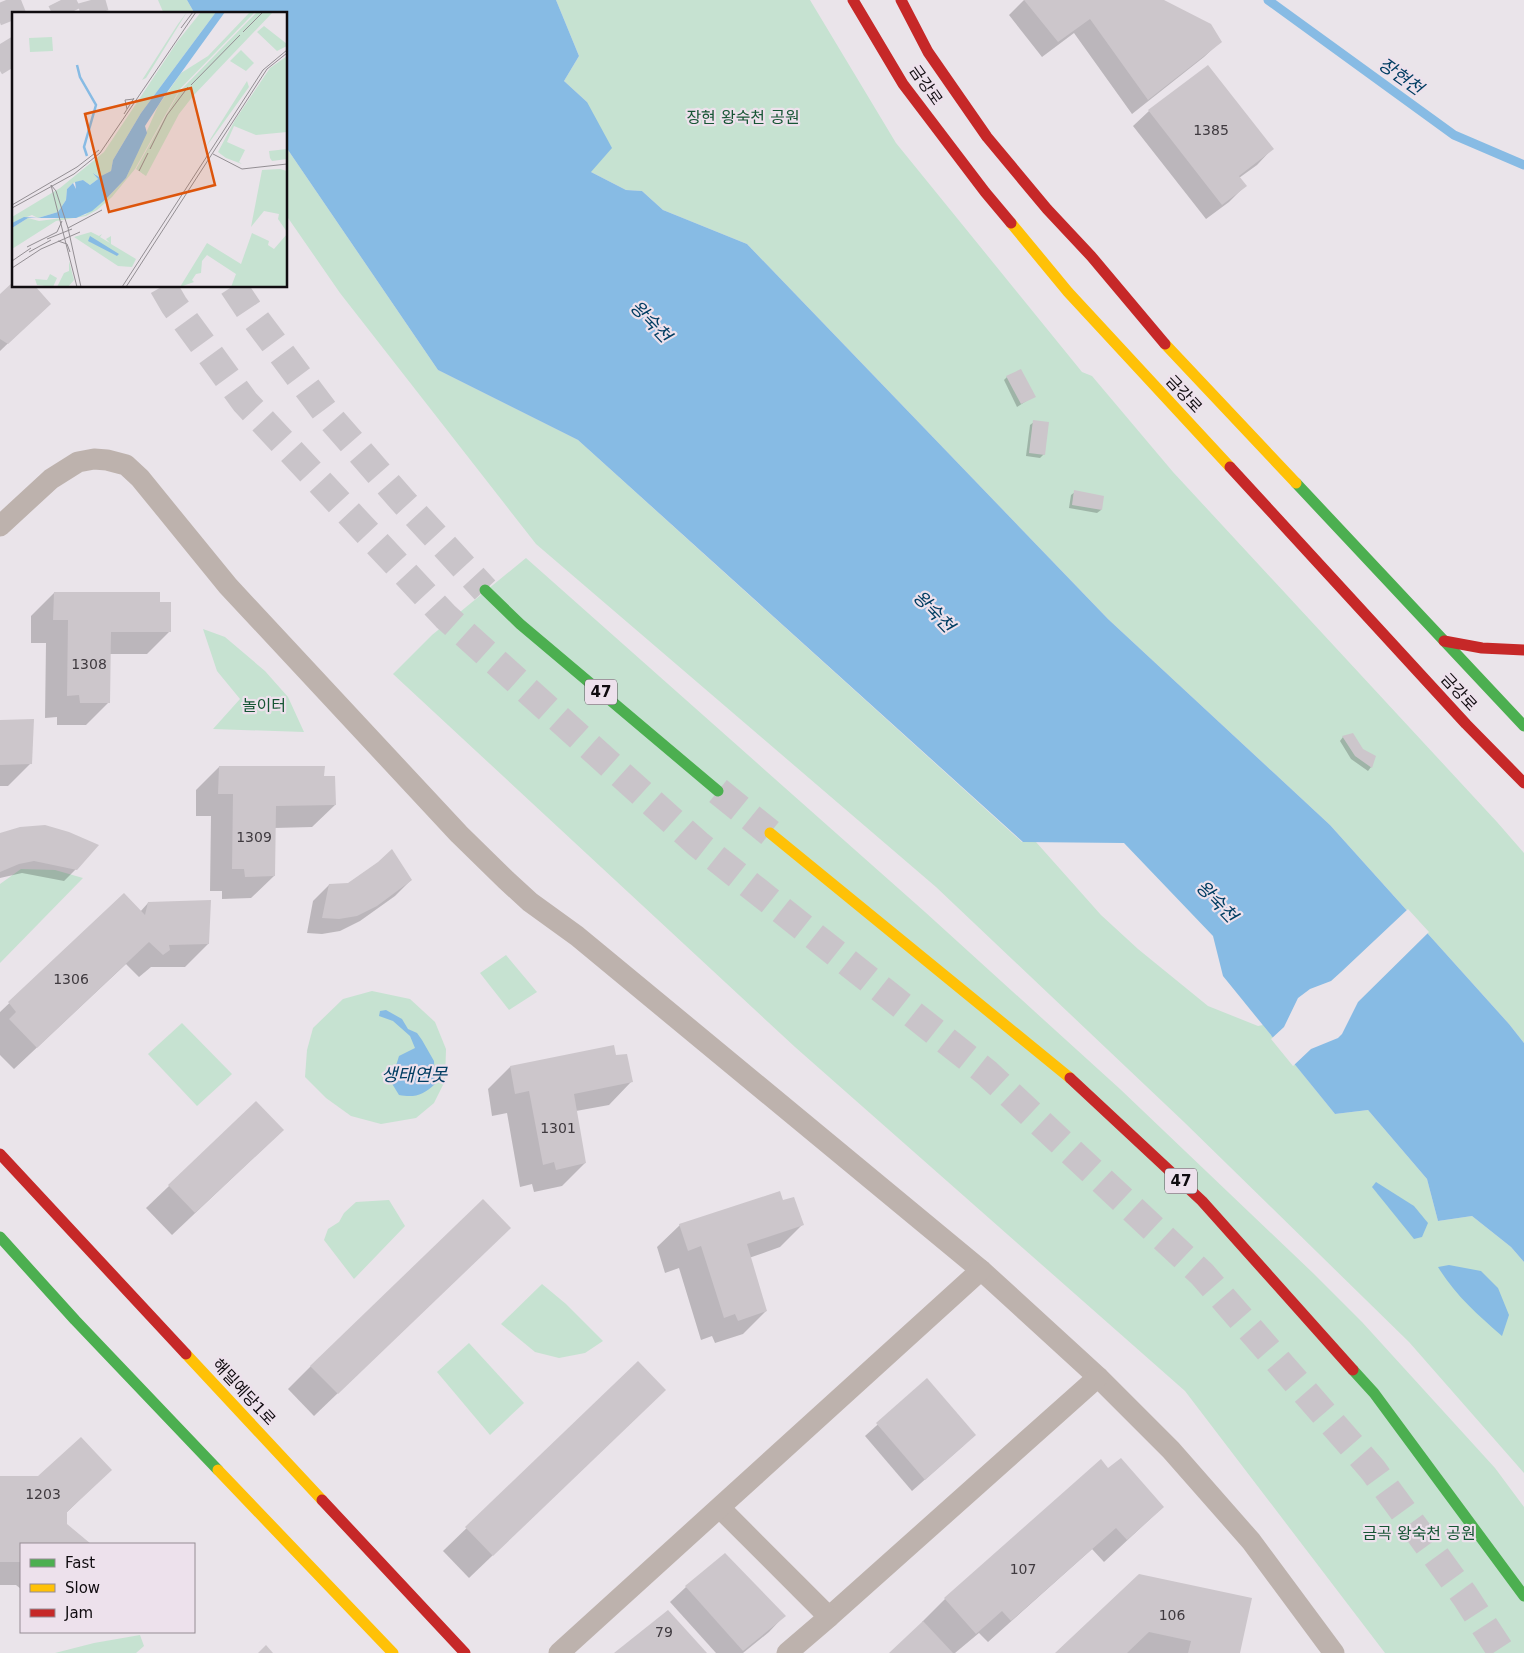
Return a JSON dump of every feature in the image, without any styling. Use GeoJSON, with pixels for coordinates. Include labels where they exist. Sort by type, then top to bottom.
{"type":"FeatureCollection","features":[{"type":"Feature","properties":{"kind":"main road","name":"금강로"},"geometry":{"type":"LineString","coordinates":[[853,0],[903,84],[985,192],[1068,292],[1466,724],[1524,783]]}},
{"type":"Feature","properties":{"kind":"main road","name":"금강로"},"geometry":{"type":"LineString","coordinates":[[901,0],[928,52],[987,136],[1047,209],[1091,256],[1176,356],[1524,726]]}},
{"type":"Feature","properties":{"kind":"main road","name":"47"},"geometry":{"type":"LineString","coordinates":[[485,590],[520,624],[718,791]]}},
{"type":"Feature","properties":{"kind":"main road"},"geometry":{"type":"LineString","coordinates":[[1444,641],[1482,648],[1524,650]]}},
{"type":"Feature","properties":{"kind":"main road","name":"47"},"geometry":{"type":"LineString","coordinates":[[770,833],[1070,1078],[1202,1201],[1374,1393],[1524,1596]]}},
{"type":"Feature","properties":{"kind":"main road","name":"해밀예당1로"},"geometry":{"type":"LineString","coordinates":[[0,1154],[465,1653]]}},
{"type":"Feature","properties":{"kind":"main road"},"geometry":{"type":"LineString","coordinates":[[0,1237],[74,1320],[394,1653]]}},
{"type":"Feature","properties":{"kind":"street"},"geometry":{"type":"LineString","coordinates":[[0,526],[51,479],[78,462],[94,459],[126,465],[140,478],[228,586],[459,834],[506,880],[530,902],[584,942],[981,1270],[1098,1378],[1171,1450],[1250,1541],[1334,1653]]}},
{"type":"Feature","properties":{"kind":"street"},"geometry":{"type":"LineString","coordinates":[[559,1653],[981,1270]]}},
{"type":"Feature","properties":{"kind":"street"},"geometry":{"type":"LineString","coordinates":[[787,1653],[1098,1378]]}},
{"type":"Feature","properties":{"kind":"street"},"geometry":{"type":"LineString","coordinates":[[720,1508],[829,1617]]}},
{"type":"Feature","properties":{"kind":"green space"},"geometry":{"type":"Polygon","coordinates":[[[158,0],[187,0],[194,12],[163,12],[158,0]]]}},
{"type":"Feature","properties":{"kind":"green space","name":"장현 왕숙천 공원"},"geometry":{"type":"Polygon","coordinates":[[[556,0],[810,0],[896,143],[1082,372],[1092,376],[1173,472],[1524,853],[1524,1043],[1330,825],[1108,619],[747,244],[663,210],[642,191],[626,190],[591,172],[587,102],[564,81],[579,56],[556,0]]]}},
{"type":"Feature","properties":{"kind":"green space"},"geometry":{"type":"Polygon","coordinates":[[[288,150],[438,370],[578,440],[1022,842],[1036,842],[1101,915],[1138,949],[1208,1006],[1258,1026],[1263,1025],[1335,1114],[1368,1110],[1427,1179],[1438,1221],[1472,1216],[1511,1247],[1524,1262],[1524,1473],[1409,1342],[1184,1122],[936,887],[536,544],[340,293],[288,218],[288,150]]]}},
{"type":"Feature","properties":{"kind":"green space","name":"금곡 왕숙천 공원"},"geometry":{"type":"Polygon","coordinates":[[[526,558],[925,912],[1120,1089],[1362,1322],[1495,1468],[1524,1507],[1524,1653],[1385,1653],[1185,1391],[795,1047],[393,674],[432,635],[526,558]]]}},
{"type":"Feature","properties":{"kind":"green space","name":"놀이터"},"geometry":{"type":"Polygon","coordinates":[[[203,629],[225,637],[265,671],[288,697],[304,732],[213,729],[240,699],[217,671],[203,629]]]}},
{"type":"Feature","properties":{"kind":"green space"},"geometry":{"type":"Polygon","coordinates":[[[21,869],[55,870],[83,878],[0,963],[0,884],[21,869]]]}},
{"type":"Feature","properties":{"kind":"green space"},"geometry":{"type":"Polygon","coordinates":[[[506,955],[537,992],[509,1010],[480,973],[506,955]]]}},
{"type":"Feature","properties":{"kind":"green space"},"geometry":{"type":"Polygon","coordinates":[[[372,991],[410,999],[435,1022],[446,1049],[445,1081],[434,1103],[416,1118],[381,1124],[351,1116],[326,1098],[305,1077],[307,1050],[313,1028],[343,999],[372,991]]]}},
{"type":"Feature","properties":{"kind":"green space"},"geometry":{"type":"Polygon","coordinates":[[[182,1023],[232,1074],[197,1106],[148,1054],[182,1023]]]}},
{"type":"Feature","properties":{"kind":"green space"},"geometry":{"type":"Polygon","coordinates":[[[389,1200],[405,1226],[354,1279],[324,1240],[328,1229],[339,1222],[344,1213],[356,1202],[389,1200]]]}},
{"type":"Feature","properties":{"kind":"green space"},"geometry":{"type":"Polygon","coordinates":[[[542,1284],[566,1304],[603,1341],[585,1353],[559,1358],[535,1352],[501,1324],[542,1284]]]}},
{"type":"Feature","properties":{"kind":"green space"},"geometry":{"type":"Polygon","coordinates":[[[469,1343],[524,1403],[490,1435],[437,1372],[469,1343]]]}},
{"type":"Feature","properties":{"kind":"green space"},"geometry":{"type":"Polygon","coordinates":[[[140,1635],[144,1646],[136,1653],[55,1653],[94,1643],[140,1635]]]}},
{"type":"Feature","properties":{"kind":"water","name":"왕숙천"},"geometry":{"type":"Polygon","coordinates":[[[187,0],[556,0],[579,56],[564,81],[587,102],[612,148],[591,172],[626,190],[642,191],[663,210],[747,244],[1108,619],[1330,825],[1524,1043],[1524,1262],[1511,1247],[1472,1216],[1438,1221],[1427,1179],[1368,1110],[1335,1114],[1223,976],[1213,936],[1124,843],[1023,842],[578,440],[438,370],[288,150],[288,12],[194,12],[187,0]]]}},
{"type":"Feature","properties":{"kind":"water","name":"생태연못"},"geometry":{"type":"Polygon","coordinates":[[[386,1010],[402,1019],[408,1029],[417,1033],[434,1061],[435,1084],[423,1093],[414,1096],[399,1095],[391,1082],[399,1056],[415,1048],[410,1036],[393,1021],[379,1016],[380,1011],[386,1010]]]}},
{"type":"Feature","properties":{"kind":"water"},"geometry":{"type":"Polygon","coordinates":[[[1376,1182],[1414,1206],[1428,1223],[1422,1237],[1414,1239],[1372,1187],[1376,1182]]]}},
{"type":"Feature","properties":{"kind":"water"},"geometry":{"type":"Polygon","coordinates":[[[1449,1265],[1481,1271],[1498,1288],[1509,1315],[1502,1336],[1459,1296],[1438,1267],[1449,1265]]]}},
{"type":"Feature","properties":{"kind":"pier"},"geometry":{"type":"Polygon","coordinates":[[[1408,909],[1429,932],[1358,1002],[1342,1034],[1338,1038],[1311,1049],[1293,1066],[1271,1039],[1284,1027],[1298,998],[1310,989],[1331,981],[1408,909]]]}},
{"type":"Feature","properties":{"kind":"building"},"geometry":{"type":"Polygon","coordinates":[[[1024,0],[1164,0],[1211,24],[1222,42],[1148,100],[1090,19],[1058,42],[1024,0]]]}},
{"type":"Feature","properties":{"kind":"building"},"geometry":{"type":"Polygon","coordinates":[[[1208,65],[1274,149],[1239,176],[1247,186],[1222,205],[1148,110],[1208,65]]]}},
{"type":"Feature","properties":{"kind":"building"},"geometry":{"type":"Polygon","coordinates":[[[12,283],[12,288],[37,288],[51,304],[8,344],[0,339],[0,294],[12,283]]]}},
{"type":"Feature","properties":{"kind":"building"},"geometry":{"type":"Polygon","coordinates":[[[1021,369],[1036,397],[1021,404],[1006,376],[1021,369]]]}},
{"type":"Feature","properties":{"kind":"building"},"geometry":{"type":"Polygon","coordinates":[[[1033,420],[1049,422],[1045,455],[1029,453],[1033,420]]]}},
{"type":"Feature","properties":{"kind":"building"},"geometry":{"type":"Polygon","coordinates":[[[1074,490],[1104,496],[1102,510],[1072,505],[1074,490]]]}},
{"type":"Feature","properties":{"kind":"building"},"geometry":{"type":"Polygon","coordinates":[[[54,592],[160,592],[160,602],[171,602],[171,632],[111,632],[110,703],[80,703],[79,695],[67,696],[68,620],[53,620],[54,592]]]}},
{"type":"Feature","properties":{"kind":"building"},"geometry":{"type":"Polygon","coordinates":[[[34,719],[32,764],[0,765],[0,720],[34,719]]]}},
{"type":"Feature","properties":{"kind":"building"},"geometry":{"type":"Polygon","coordinates":[[[1353,733],[1363,749],[1376,756],[1372,768],[1355,756],[1342,736],[1353,733]]]}},
{"type":"Feature","properties":{"kind":"building"},"geometry":{"type":"Polygon","coordinates":[[[219,766],[325,766],[324,776],[335,776],[336,805],[276,806],[275,876],[245,877],[244,869],[232,869],[233,794],[218,794],[219,766]]]}},
{"type":"Feature","properties":{"kind":"building"},"geometry":{"type":"Polygon","coordinates":[[[45,825],[69,832],[99,845],[77,870],[34,861],[19,864],[0,872],[0,833],[20,827],[45,825]]]}},
{"type":"Feature","properties":{"kind":"building"},"geometry":{"type":"Polygon","coordinates":[[[392,849],[412,880],[377,906],[357,916],[339,919],[322,918],[329,884],[348,883],[378,862],[392,849]]]}},
{"type":"Feature","properties":{"kind":"building"},"geometry":{"type":"Polygon","coordinates":[[[124,893],[145,915],[148,902],[211,900],[209,944],[169,945],[170,950],[163,955],[149,942],[37,1048],[9,1019],[16,1012],[8,1002],[124,893]]]}},
{"type":"Feature","properties":{"kind":"building"},"geometry":{"type":"Polygon","coordinates":[[[614,1045],[616,1055],[627,1054],[633,1082],[574,1094],[586,1163],[556,1170],[554,1162],[543,1165],[529,1091],[515,1094],[510,1066],[614,1045]]]}},
{"type":"Feature","properties":{"kind":"building"},"geometry":{"type":"Polygon","coordinates":[[[256,1101],[284,1130],[195,1213],[168,1185],[256,1101]]]}},
{"type":"Feature","properties":{"kind":"building"},"geometry":{"type":"Polygon","coordinates":[[[780,1191],[783,1200],[794,1197],[804,1225],[747,1244],[767,1311],[738,1321],[735,1314],[724,1318],[701,1246],[688,1251],[679,1224],[780,1191]]]}},
{"type":"Feature","properties":{"kind":"building"},"geometry":{"type":"Polygon","coordinates":[[[483,1199],[511,1228],[338,1394],[310,1366],[483,1199]]]}},
{"type":"Feature","properties":{"kind":"building"},"geometry":{"type":"Polygon","coordinates":[[[638,1361],[666,1390],[493,1556],[465,1527],[638,1361]]]}},
{"type":"Feature","properties":{"kind":"building"},"geometry":{"type":"Polygon","coordinates":[[[927,1378],[976,1435],[925,1480],[876,1423],[927,1378]]]}},
{"type":"Feature","properties":{"kind":"building"},"geometry":{"type":"Polygon","coordinates":[[[81,1437],[112,1470],[67,1512],[67,1524],[90,1543],[20,1543],[20,1562],[0,1562],[0,1476],[38,1476],[81,1437]]]}},
{"type":"Feature","properties":{"kind":"building"},"geometry":{"type":"Polygon","coordinates":[[[1121,1458],[1164,1507],[1127,1540],[1116,1528],[1011,1621],[1002,1611],[976,1634],[944,1598],[1101,1459],[1108,1468],[1121,1458]]]}},
{"type":"Feature","properties":{"kind":"building"},"geometry":{"type":"Polygon","coordinates":[[[725,1553],[786,1616],[743,1651],[685,1586],[725,1553]]]}},
{"type":"Feature","properties":{"kind":"building"},"geometry":{"type":"Polygon","coordinates":[[[1139,1574],[1252,1598],[1240,1653],[1188,1653],[1191,1641],[1149,1632],[1127,1653],[1055,1653],[1139,1574]]]}},
{"type":"Feature","properties":{"kind":"building"},"geometry":{"type":"Polygon","coordinates":[[[668,1610],[707,1653],[614,1653],[668,1610]]]}},
{"type":"Feature","properties":{"kind":"building"},"geometry":{"type":"Polygon","coordinates":[[[923,1621],[953,1653],[889,1653],[923,1621]]]}},
{"type":"Feature","properties":{"kind":"building"},"geometry":{"type":"Polygon","coordinates":[[[266,1645],[273,1653],[258,1653],[266,1645]]]}},
{"type":"Feature","properties":{"kind":"waterway","name":"장현천"},"geometry":{"type":"LineString","coordinates":[[1268,0],[1454,135],[1524,165]]}},
{"type":"Feature","properties":{"kind":"tunnel"},"geometry":{"type":"LineString","coordinates":[[6,0],[12,15]]}},
{"type":"Feature","properties":{"kind":"tunnel"},"geometry":{"type":"LineString","coordinates":[[61,0],[67,12]]}},
{"type":"Feature","properties":{"kind":"tunnel"},"geometry":{"type":"LineString","coordinates":[[91,0],[94,12]]}},
{"type":"Feature","properties":{"kind":"tunnel"},"geometry":{"type":"LineString","coordinates":[[0,44],[12,64]]}},
{"type":"Feature","properties":{"kind":"tunnel"},"geometry":{"type":"LineString","coordinates":[[164,288],[174,305],[245,402],[446,617],[698,844],[987,1073],[1202,1274],[1373,1470],[1465,1596],[1502,1653]]}},
{"type":"Feature","properties":{"kind":"tunnel"},"geometry":{"type":"LineString","coordinates":[[234,288],[326,413],[402,500],[485,590]]}},
{"type":"Feature","properties":{"kind":"tunnel"},"geometry":{"type":"LineString","coordinates":[[718,791],[770,833]]}},
{"type":"Feature","properties":{"kind":"traffic: fast"},"geometry":{"type":"LineString","coordinates":[[1296,483],[1524,726]]}},
{"type":"Feature","properties":{"kind":"traffic: fast"},"geometry":{"type":"LineString","coordinates":[[485,590],[520,624],[718,791]]}},
{"type":"Feature","properties":{"kind":"traffic: fast"},"geometry":{"type":"LineString","coordinates":[[0,1237],[75,1320],[218,1470]]}},
{"type":"Feature","properties":{"kind":"traffic: fast"},"geometry":{"type":"LineString","coordinates":[[1353,1370],[1374,1393],[1524,1596]]}},
{"type":"Feature","properties":{"kind":"traffic: slow"},"geometry":{"type":"LineString","coordinates":[[1011,223],[1068,292],[1230,467]]}},
{"type":"Feature","properties":{"kind":"traffic: slow"},"geometry":{"type":"LineString","coordinates":[[1165,344],[1296,483]]}},
{"type":"Feature","properties":{"kind":"traffic: slow"},"geometry":{"type":"LineString","coordinates":[[770,833],[1070,1078]]}},
{"type":"Feature","properties":{"kind":"traffic: slow"},"geometry":{"type":"LineString","coordinates":[[186,1354],[322,1500]]}},
{"type":"Feature","properties":{"kind":"traffic: slow"},"geometry":{"type":"LineString","coordinates":[[218,1470],[393,1653]]}},
{"type":"Feature","properties":{"kind":"traffic: jam"},"geometry":{"type":"LineString","coordinates":[[853,0],[903,84],[985,192],[1011,223]]}},
{"type":"Feature","properties":{"kind":"traffic: jam"},"geometry":{"type":"LineString","coordinates":[[901,0],[928,52],[987,137],[1165,344]]}},
{"type":"Feature","properties":{"kind":"traffic: jam"},"geometry":{"type":"LineString","coordinates":[[1230,467],[1466,724],[1524,783]]}},
{"type":"Feature","properties":{"kind":"traffic: jam"},"geometry":{"type":"LineString","coordinates":[[1444,641],[1482,648],[1524,650]]}},
{"type":"Feature","properties":{"kind":"traffic: jam"},"geometry":{"type":"LineString","coordinates":[[1070,1078],[1202,1201],[1353,1370]]}},
{"type":"Feature","properties":{"kind":"traffic: jam"},"geometry":{"type":"LineString","coordinates":[[0,1154],[186,1354]]}},
{"type":"Feature","properties":{"kind":"traffic: jam"},"geometry":{"type":"LineString","coordinates":[[322,1500],[465,1653]]}}]}
